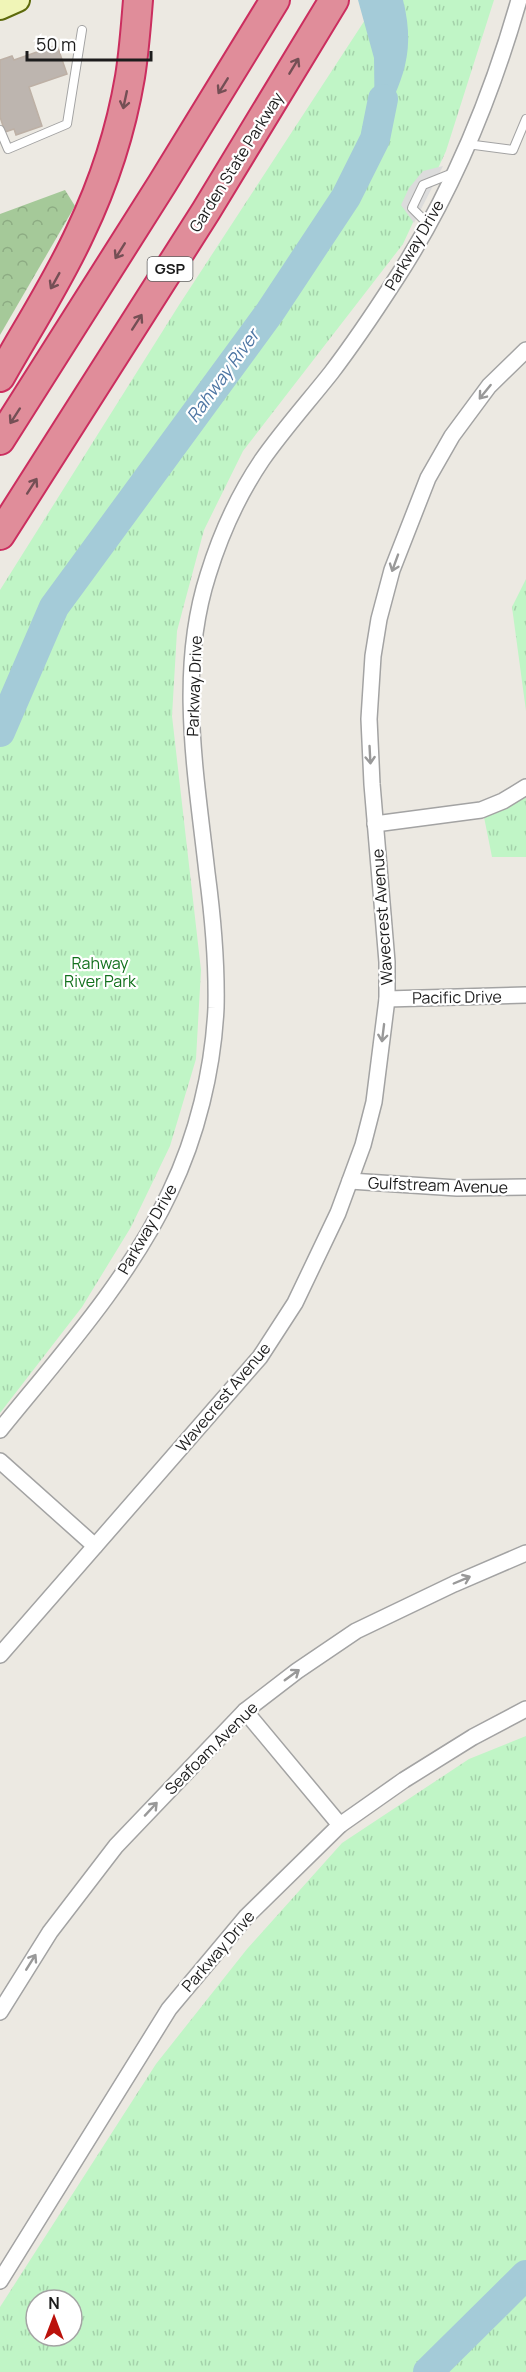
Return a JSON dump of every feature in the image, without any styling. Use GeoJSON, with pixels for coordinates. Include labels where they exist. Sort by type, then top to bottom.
{"type":"FeatureCollection","features":[{"type":"Feature","properties":{"kind":"highway"},"geometry":{"type":"LineString","coordinates":[[115,0],[126,14],[131,35],[132,63]]}},
{"type":"Feature","properties":{"kind":"highway"},"geometry":{"type":"LineString","coordinates":[[0,376],[61,270],[88,216],[123,112],[132,63],[138,0]]}},
{"type":"Feature","properties":{"kind":"highway"},"geometry":{"type":"LineString","coordinates":[[0,440],[275,0]]}},
{"type":"Feature","properties":{"kind":"highway","name":"Garden State Parkway"},"geometry":{"type":"LineString","coordinates":[[0,535],[206,211],[334,0]]}},
{"type":"Feature","properties":{"kind":"main road"},"geometry":{"type":"LineString","coordinates":[[0,8],[18,0]]}},
{"type":"Feature","properties":{"kind":"street","name":"Parkway Drive"},"geometry":{"type":"LineString","coordinates":[[0,1430],[86,1324],[123,1272],[170,1193],[186,1154],[207,1077],[215,1019],[215,972],[211,904],[192,744],[190,708],[197,619],[208,573],[237,503],[261,461],[338,363],[396,280],[429,225],[467,144],[502,54],[519,0]]}},
{"type":"Feature","properties":{"kind":"street","name":"Wavecrest Avenue"},"geometry":{"type":"LineString","coordinates":[[0,1655],[260,1357],[295,1303],[317,1259],[350,1181],[374,1102],[387,999],[387,963],[375,825],[369,719],[369,690],[379,619],[392,570],[428,478],[452,436],[489,386],[526,350]]}},
{"type":"Feature","properties":{"kind":"street"},"geometry":{"type":"LineString","coordinates":[[375,825],[481,810],[503,801],[526,787]]}},
{"type":"Feature","properties":{"kind":"street","name":"Pacific Drive"},"geometry":{"type":"LineString","coordinates":[[387,999],[526,995]]}},
{"type":"Feature","properties":{"kind":"street","name":"Gulfstream Avenue"},"geometry":{"type":"LineString","coordinates":[[350,1181],[457,1188],[526,1187]]}},
{"type":"Feature","properties":{"kind":"street"},"geometry":{"type":"LineString","coordinates":[[0,1461],[95,1546]]}},
{"type":"Feature","properties":{"kind":"street","name":"Seafoam Avenue"},"geometry":{"type":"LineString","coordinates":[[0,2012],[50,1932],[116,1846],[244,1711],[297,1671],[356,1632],[454,1584],[526,1553]]}},
{"type":"Feature","properties":{"kind":"street","name":"Parkway Drive"},"geometry":{"type":"LineString","coordinates":[[0,2280],[169,2009],[246,1917],[340,1825],[404,1780],[473,1737],[526,1709]]}},
{"type":"Feature","properties":{"kind":"street"},"geometry":{"type":"LineString","coordinates":[[244,1711],[340,1825]]}},
{"type":"Feature","properties":{"kind":"lane"},"geometry":{"type":"LineString","coordinates":[[0,130],[9,149],[67,124],[82,30]]}},
{"type":"Feature","properties":{"kind":"lane"},"geometry":{"type":"LineString","coordinates":[[467,144],[513,150],[526,119]]}},
{"type":"Feature","properties":{"kind":"lane"},"geometry":{"type":"LineString","coordinates":[[429,225],[412,208],[423,185],[453,173]]}},
{"type":"Feature","properties":{"kind":"green space","name":"Rahway River Park"},"geometry":{"type":"Polygon","coordinates":[[[378,0],[494,0],[446,151],[403,244],[243,451],[204,530],[177,631],[172,716],[201,970],[196,1059],[170,1146],[131,1227],[82,1307],[0,1413],[0,590],[179,305],[378,0]]]}},
{"type":"Feature","properties":{"kind":"green space"},"geometry":{"type":"Polygon","coordinates":[[[65,190],[75,206],[0,335],[0,214],[65,190]]]}},
{"type":"Feature","properties":{"kind":"green space"},"geometry":{"type":"Polygon","coordinates":[[[526,579],[526,711],[512,607],[526,579]]]}},
{"type":"Feature","properties":{"kind":"green space"},"geometry":{"type":"Polygon","coordinates":[[[526,797],[526,857],[492,857],[484,817],[526,797]]]}},
{"type":"Feature","properties":{"kind":"green space"},"geometry":{"type":"Polygon","coordinates":[[[526,1736],[526,2372],[0,2372],[0,2307],[156,2064],[247,1949],[342,1843],[469,1759],[526,1736]]]}},
{"type":"Feature","properties":{"kind":"shaded area"},"geometry":{"type":"Polygon","coordinates":[[[443,166],[414,223],[401,205],[409,188],[423,171],[443,166]]]}},
{"type":"Feature","properties":{"kind":"water"},"geometry":{"type":"Polygon","coordinates":[[[358,0],[403,0],[407,21],[407,56],[403,72],[375,139],[374,58],[358,0]]]}},
{"type":"Feature","properties":{"kind":"building"},"geometry":{"type":"Polygon","coordinates":[[[57,45],[67,74],[29,87],[42,126],[16,135],[14,129],[5,132],[0,117],[0,60],[12,56],[14,60],[57,45]]]}},
{"type":"Feature","properties":{"kind":"waterway","name":"Rahway River"},"geometry":{"type":"LineString","coordinates":[[0,732],[54,607],[270,312],[346,197],[375,139],[383,99]]}},
{"type":"Feature","properties":{"kind":"waterway","name":"Rahway River"},"geometry":{"type":"LineString","coordinates":[[428,2372],[526,2275]]}}]}
